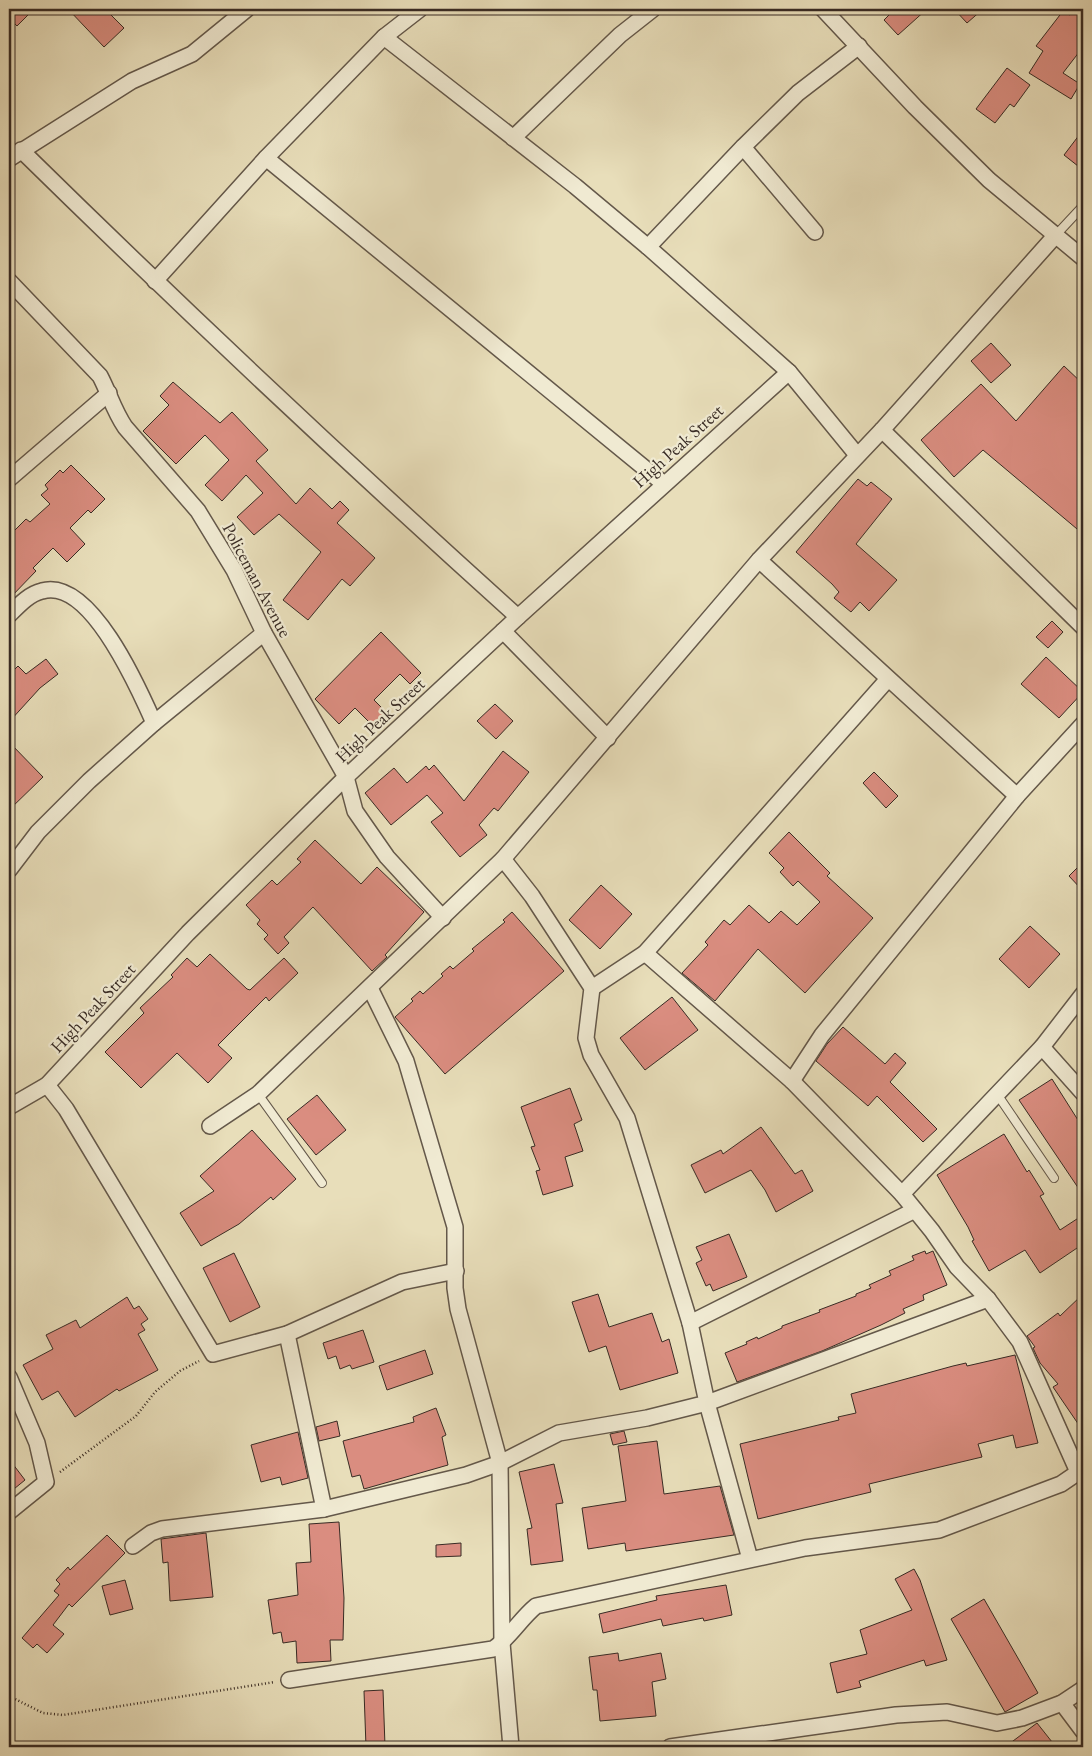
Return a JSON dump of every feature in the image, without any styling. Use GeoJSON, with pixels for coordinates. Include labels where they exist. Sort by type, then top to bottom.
{"type":"FeatureCollection","features":[{"type":"Feature","properties":{"kind":"street"},"geometry":{"type":"LineString","coordinates":[[9,159],[132,81],[192,54],[247,9]]}},
{"type":"Feature","properties":{"kind":"street"},"geometry":{"type":"LineString","coordinates":[[155,281],[266,158],[384,37],[420,9]]}},
{"type":"Feature","properties":{"kind":"street"},"geometry":{"type":"LineString","coordinates":[[513,138],[620,35],[652,9]]}},
{"type":"Feature","properties":{"kind":"street"},"geometry":{"type":"LineString","coordinates":[[823,9],[915,107],[989,180],[1083,258]]}},
{"type":"Feature","properties":{"kind":"street"},"geometry":{"type":"LineString","coordinates":[[384,37],[648,247],[789,372],[857,454]]}},
{"type":"Feature","properties":{"kind":"street"},"geometry":{"type":"LineString","coordinates":[[648,247],[743,146],[798,93],[859,46]]}},
{"type":"Feature","properties":{"kind":"street"},"geometry":{"type":"LineString","coordinates":[[743,146],[815,232]]}},
{"type":"Feature","properties":{"kind":"street"},"geometry":{"type":"LineString","coordinates":[[21,150],[155,281],[364,478],[518,617]]}},
{"type":"Feature","properties":{"kind":"street"},"geometry":{"type":"LineString","coordinates":[[266,158],[664,484]]}},
{"type":"Feature","properties":{"kind":"street"},"geometry":{"type":"LineString","coordinates":[[210,1126],[258,1094],[503,859],[759,560],[857,454],[882,430],[1055,236]]}},
{"type":"Feature","properties":{"kind":"street","name":"Policeman Avenue"},"geometry":{"type":"LineString","coordinates":[[9,281],[100,376],[109,393],[115,413],[124,427],[198,511],[234,570],[264,634],[346,777],[355,811],[387,856],[442,918]]}},
{"type":"Feature","properties":{"kind":"street","name":"High Peak Street"},"geometry":{"type":"LineString","coordinates":[[9,1107],[47,1085],[188,932],[346,777],[518,617],[789,372]]}},
{"type":"Feature","properties":{"kind":"street"},"geometry":{"type":"LineString","coordinates":[[9,480],[109,393]]}},
{"type":"Feature","properties":{"kind":"street"},"geometry":{"type":"LineString","coordinates":[[882,430],[1083,627]]}},
{"type":"Feature","properties":{"kind":"street"},"geometry":{"type":"LineString","coordinates":[[759,560],[1018,796]]}},
{"type":"Feature","properties":{"kind":"street"},"geometry":{"type":"LineString","coordinates":[[9,615],[28,597],[44,590],[63,593],[87,607],[128,666],[154,723]]}},
{"type":"Feature","properties":{"kind":"street"},"geometry":{"type":"LineString","coordinates":[[503,631],[608,738]]}},
{"type":"Feature","properties":{"kind":"street"},"geometry":{"type":"LineString","coordinates":[[9,870],[38,832],[89,781],[154,723],[264,634]]}},
{"type":"Feature","properties":{"kind":"street"},"geometry":{"type":"LineString","coordinates":[[592,988],[645,953],[888,679]]}},
{"type":"Feature","properties":{"kind":"street"},"geometry":{"type":"LineString","coordinates":[[792,1081],[822,1035],[1018,796],[1083,724]]}},
{"type":"Feature","properties":{"kind":"street"},"geometry":{"type":"LineString","coordinates":[[503,859],[538,903],[592,988],[586,1038],[591,1054],[627,1118],[690,1323],[707,1403],[750,1559]]}},
{"type":"Feature","properties":{"kind":"street"},"geometry":{"type":"LineString","coordinates":[[289,1680],[493,1649],[502,1643],[521,1619],[536,1606],[805,1548],[939,1530],[1061,1484],[1080,1471],[1020,1342],[988,1299],[958,1267],[902,1194],[792,1081],[645,953]]}},
{"type":"Feature","properties":{"kind":"street"},"geometry":{"type":"LineString","coordinates":[[370,988],[406,1061],[455,1227],[458,1309],[500,1462],[502,1643],[511,1747]]}},
{"type":"Feature","properties":{"kind":"street"},"geometry":{"type":"LineString","coordinates":[[902,1194],[1042,1047],[1083,994]]}},
{"type":"Feature","properties":{"kind":"street"},"geometry":{"type":"LineString","coordinates":[[1042,1047],[1083,1094]]}},
{"type":"Feature","properties":{"kind":"street"},"geometry":{"type":"LineString","coordinates":[[47,1085],[66,1109],[213,1354],[287,1334],[402,1282],[456,1271]]}},
{"type":"Feature","properties":{"kind":"street"},"geometry":{"type":"LineString","coordinates":[[690,1323],[915,1210]]}},
{"type":"Feature","properties":{"kind":"street"},"geometry":{"type":"LineString","coordinates":[[133,1546],[151,1533],[162,1529],[324,1509],[466,1475],[500,1462],[559,1433],[647,1418],[707,1403],[988,1299]]}},
{"type":"Feature","properties":{"kind":"street"},"geometry":{"type":"LineString","coordinates":[[287,1334],[324,1509]]}},
{"type":"Feature","properties":{"kind":"street"},"geometry":{"type":"LineString","coordinates":[[9,1377],[37,1443],[46,1482],[9,1512]]}},
{"type":"Feature","properties":{"kind":"street"},"geometry":{"type":"LineString","coordinates":[[670,1747],[896,1715],[947,1712],[997,1723],[1022,1718],[1062,1703],[1083,1689]]}},
{"type":"Feature","properties":{"kind":"street"},"geometry":{"type":"LineString","coordinates":[[1062,1703],[1083,1731]]}},
{"type":"Feature","properties":{"kind":"lane"},"geometry":{"type":"LineString","coordinates":[[1055,236],[1083,206]]}},
{"type":"Feature","properties":{"kind":"lane"},"geometry":{"type":"LineString","coordinates":[[258,1094],[322,1183]]}},
{"type":"Feature","properties":{"kind":"lane"},"geometry":{"type":"LineString","coordinates":[[998,1094],[1054,1178]]}},
{"type":"Feature","properties":{"kind":"path"},"geometry":{"type":"LineString","coordinates":[[46,1482],[136,1416],[155,1392],[180,1371],[213,1354]]}},
{"type":"Feature","properties":{"kind":"path"},"geometry":{"type":"LineString","coordinates":[[9,1696],[43,1713],[64,1715],[289,1680]]}},
{"type":"Feature","properties":{"kind":"building"},"geometry":{"type":"Polygon","coordinates":[[[9,9],[34,9],[17,26],[9,18],[9,9]]]}},
{"type":"Feature","properties":{"kind":"building"},"geometry":{"type":"Polygon","coordinates":[[[68,9],[105,9],[124,28],[104,47],[68,9]]]}},
{"type":"Feature","properties":{"kind":"building"},"geometry":{"type":"Polygon","coordinates":[[[895,9],[927,9],[898,35],[884,20],[895,9]]]}},
{"type":"Feature","properties":{"kind":"building"},"geometry":{"type":"Polygon","coordinates":[[[954,9],[983,9],[967,23],[954,9]]]}},
{"type":"Feature","properties":{"kind":"building"},"geometry":{"type":"Polygon","coordinates":[[[1075,9],[1083,9],[1083,47],[1063,73],[1080,84],[1071,99],[1029,73],[1043,51],[1036,46],[1063,11],[1070,15],[1075,9]]]}},
{"type":"Feature","properties":{"kind":"building"},"geometry":{"type":"Polygon","coordinates":[[[1007,68],[1030,85],[1014,107],[1010,104],[995,123],[976,109],[1007,68]]]}},
{"type":"Feature","properties":{"kind":"building"},"geometry":{"type":"Polygon","coordinates":[[[1083,130],[1083,170],[1064,155],[1083,130]]]}},
{"type":"Feature","properties":{"kind":"building"},"geometry":{"type":"Polygon","coordinates":[[[991,343],[1011,365],[991,383],[971,361],[991,343]]]}},
{"type":"Feature","properties":{"kind":"building"},"geometry":{"type":"Polygon","coordinates":[[[1064,366],[1083,384],[1083,534],[983,450],[954,477],[921,440],[981,384],[1016,421],[1064,366]]]}},
{"type":"Feature","properties":{"kind":"building"},"geometry":{"type":"Polygon","coordinates":[[[173,382],[220,423],[232,412],[268,450],[256,461],[296,504],[310,488],[332,509],[340,501],[349,510],[337,523],[375,558],[350,586],[342,579],[308,620],[283,600],[321,552],[279,514],[254,535],[237,517],[263,493],[246,475],[222,501],[205,485],[229,460],[205,435],[176,464],[143,431],[169,405],[160,396],[173,382]]]}},
{"type":"Feature","properties":{"kind":"building"},"geometry":{"type":"Polygon","coordinates":[[[71,465],[105,499],[91,513],[88,510],[70,528],[85,544],[67,562],[53,548],[33,568],[36,571],[9,599],[9,540],[14,535],[12,533],[26,519],[30,522],[50,504],[41,495],[48,489],[45,485],[60,470],[63,473],[71,465]]]}},
{"type":"Feature","properties":{"kind":"building"},"geometry":{"type":"Polygon","coordinates":[[[858,479],[867,486],[871,482],[892,499],[856,544],[897,580],[869,611],[860,602],[851,612],[834,598],[839,592],[832,584],[796,552],[858,479]]]}},
{"type":"Feature","properties":{"kind":"building"},"geometry":{"type":"Polygon","coordinates":[[[1052,621],[1063,632],[1048,648],[1036,637],[1052,621]]]}},
{"type":"Feature","properties":{"kind":"building"},"geometry":{"type":"Polygon","coordinates":[[[381,632],[421,673],[410,684],[400,674],[374,700],[387,713],[373,726],[355,708],[339,724],[315,699],[381,632]]]}},
{"type":"Feature","properties":{"kind":"building"},"geometry":{"type":"Polygon","coordinates":[[[1046,657],[1083,692],[1059,718],[1021,684],[1046,657]]]}},
{"type":"Feature","properties":{"kind":"building"},"geometry":{"type":"Polygon","coordinates":[[[46,659],[58,674],[40,688],[9,722],[9,675],[18,666],[26,674],[46,659]]]}},
{"type":"Feature","properties":{"kind":"building"},"geometry":{"type":"Polygon","coordinates":[[[495,704],[513,721],[496,739],[477,721],[495,704]]]}},
{"type":"Feature","properties":{"kind":"building"},"geometry":{"type":"Polygon","coordinates":[[[9,742],[43,777],[9,810],[9,742]]]}},
{"type":"Feature","properties":{"kind":"building"},"geometry":{"type":"Polygon","coordinates":[[[503,751],[529,772],[498,811],[494,808],[479,825],[487,835],[460,857],[431,822],[443,813],[427,795],[391,825],[365,793],[394,768],[407,783],[426,766],[429,770],[434,765],[464,801],[503,751]]]}},
{"type":"Feature","properties":{"kind":"building"},"geometry":{"type":"Polygon","coordinates":[[[874,772],[898,796],[886,808],[863,783],[874,772]]]}},
{"type":"Feature","properties":{"kind":"building"},"geometry":{"type":"Polygon","coordinates":[[[789,832],[830,873],[827,876],[873,918],[805,993],[758,949],[715,1001],[682,973],[708,945],[705,942],[724,920],[730,925],[749,905],[769,923],[781,911],[797,925],[820,902],[798,881],[793,886],[780,872],[784,868],[769,853],[789,832]]]}},
{"type":"Feature","properties":{"kind":"building"},"geometry":{"type":"Polygon","coordinates":[[[315,840],[361,884],[377,867],[424,912],[385,955],[387,957],[372,971],[313,907],[284,937],[289,943],[278,954],[264,939],[268,935],[257,924],[260,920],[246,905],[272,880],[277,885],[301,862],[297,859],[315,840]]]}},
{"type":"Feature","properties":{"kind":"building"},"geometry":{"type":"Polygon","coordinates":[[[1083,862],[1083,891],[1069,876],[1083,862]]]}},
{"type":"Feature","properties":{"kind":"building"},"geometry":{"type":"Polygon","coordinates":[[[601,885],[632,914],[600,949],[569,920],[601,885]]]}},
{"type":"Feature","properties":{"kind":"building"},"geometry":{"type":"Polygon","coordinates":[[[512,912],[564,971],[445,1074],[395,1017],[413,1001],[411,999],[420,991],[423,994],[443,976],[441,974],[450,966],[453,969],[474,951],[472,949],[505,922],[503,920],[512,912]]]}},
{"type":"Feature","properties":{"kind":"building"},"geometry":{"type":"Polygon","coordinates":[[[1030,926],[1060,954],[1029,988],[999,959],[1030,926]]]}},
{"type":"Feature","properties":{"kind":"building"},"geometry":{"type":"Polygon","coordinates":[[[210,954],[250,990],[284,958],[298,973],[269,1001],[266,997],[218,1045],[232,1058],[208,1083],[177,1053],[141,1088],[105,1052],[144,1013],[140,1008],[173,977],[171,975],[187,958],[197,967],[210,954]]]}},
{"type":"Feature","properties":{"kind":"building"},"geometry":{"type":"Polygon","coordinates":[[[672,997],[698,1030],[645,1070],[620,1038],[672,997]]]}},
{"type":"Feature","properties":{"kind":"building"},"geometry":{"type":"Polygon","coordinates":[[[843,1027],[885,1064],[895,1053],[906,1063],[890,1082],[937,1129],[923,1142],[877,1096],[868,1106],[816,1061],[827,1044],[843,1027]]]}},
{"type":"Feature","properties":{"kind":"building"},"geometry":{"type":"Polygon","coordinates":[[[1052,1079],[1083,1128],[1083,1195],[1019,1100],[1052,1079]]]}},
{"type":"Feature","properties":{"kind":"building"},"geometry":{"type":"Polygon","coordinates":[[[570,1088],[582,1120],[574,1124],[583,1151],[565,1157],[573,1186],[543,1195],[536,1171],[540,1170],[531,1147],[535,1146],[521,1107],[570,1088]]]}},
{"type":"Feature","properties":{"kind":"building"},"geometry":{"type":"Polygon","coordinates":[[[317,1095],[346,1130],[316,1155],[287,1119],[317,1095]]]}},
{"type":"Feature","properties":{"kind":"building"},"geometry":{"type":"Polygon","coordinates":[[[761,1127],[795,1174],[802,1170],[813,1191],[776,1212],[765,1190],[751,1170],[705,1193],[691,1165],[721,1150],[723,1154],[761,1127]]]}},
{"type":"Feature","properties":{"kind":"building"},"geometry":{"type":"Polygon","coordinates":[[[252,1130],[296,1179],[273,1200],[271,1197],[239,1224],[201,1246],[180,1213],[214,1191],[200,1176],[252,1130]]]}},
{"type":"Feature","properties":{"kind":"building"},"geometry":{"type":"Polygon","coordinates":[[[1004,1134],[1027,1172],[1029,1170],[1044,1194],[1040,1196],[1060,1230],[1083,1215],[1083,1244],[1040,1273],[1025,1250],[989,1271],[972,1241],[974,1240],[968,1227],[937,1175],[1004,1134]]]}},
{"type":"Feature","properties":{"kind":"building"},"geometry":{"type":"Polygon","coordinates":[[[729,1234],[747,1277],[713,1291],[710,1284],[706,1286],[696,1263],[702,1260],[696,1247],[729,1234]]]}},
{"type":"Feature","properties":{"kind":"building"},"geometry":{"type":"Polygon","coordinates":[[[925,1251],[926,1254],[933,1251],[947,1285],[923,1295],[924,1300],[903,1309],[905,1313],[881,1325],[822,1351],[737,1382],[725,1353],[747,1344],[746,1342],[757,1337],[758,1339],[782,1328],[782,1326],[856,1296],[856,1294],[871,1288],[869,1285],[891,1275],[889,1271],[914,1260],[912,1256],[925,1251]]]}},
{"type":"Feature","properties":{"kind":"building"},"geometry":{"type":"Polygon","coordinates":[[[234,1253],[260,1307],[230,1322],[203,1268],[234,1253]]]}},
{"type":"Feature","properties":{"kind":"building"},"geometry":{"type":"Polygon","coordinates":[[[598,1294],[609,1327],[652,1313],[662,1342],[669,1339],[678,1373],[620,1390],[606,1346],[589,1352],[572,1302],[598,1294]]]}},
{"type":"Feature","properties":{"kind":"building"},"geometry":{"type":"Polygon","coordinates":[[[1083,1294],[1083,1431],[1053,1387],[1058,1384],[1040,1363],[1033,1348],[1035,1347],[1027,1336],[1058,1313],[1060,1316],[1083,1294]]]}},
{"type":"Feature","properties":{"kind":"building"},"geometry":{"type":"Polygon","coordinates":[[[127,1297],[134,1309],[139,1306],[148,1319],[141,1324],[145,1330],[138,1334],[158,1370],[119,1391],[117,1389],[75,1417],[58,1391],[42,1400],[23,1365],[53,1349],[46,1335],[76,1320],[80,1328],[127,1297]]]}},
{"type":"Feature","properties":{"kind":"building"},"geometry":{"type":"Polygon","coordinates":[[[363,1330],[374,1362],[352,1369],[350,1365],[340,1369],[336,1356],[328,1359],[323,1343],[363,1330]]]}},
{"type":"Feature","properties":{"kind":"building"},"geometry":{"type":"Polygon","coordinates":[[[425,1350],[433,1374],[387,1390],[379,1366],[425,1350]]]}},
{"type":"Feature","properties":{"kind":"building"},"geometry":{"type":"Polygon","coordinates":[[[1015,1355],[1038,1443],[1016,1448],[1013,1435],[978,1444],[982,1457],[869,1484],[871,1492],[758,1519],[740,1444],[839,1420],[838,1417],[856,1413],[851,1394],[953,1366],[966,1363],[967,1366],[1015,1355]]]}},
{"type":"Feature","properties":{"kind":"building"},"geometry":{"type":"Polygon","coordinates":[[[436,1408],[446,1435],[442,1437],[448,1465],[364,1489],[360,1475],[352,1477],[343,1441],[414,1422],[413,1417],[436,1408]]]}},
{"type":"Feature","properties":{"kind":"building"},"geometry":{"type":"Polygon","coordinates":[[[337,1421],[340,1436],[319,1441],[316,1427],[337,1421]]]}},
{"type":"Feature","properties":{"kind":"building"},"geometry":{"type":"Polygon","coordinates":[[[624,1431],[627,1442],[613,1445],[610,1434],[624,1431]]]}},
{"type":"Feature","properties":{"kind":"building"},"geometry":{"type":"Polygon","coordinates":[[[298,1432],[308,1478],[282,1485],[280,1477],[261,1482],[251,1445],[298,1432]]]}},
{"type":"Feature","properties":{"kind":"building"},"geometry":{"type":"Polygon","coordinates":[[[657,1441],[664,1494],[720,1486],[734,1535],[626,1551],[625,1543],[588,1549],[582,1508],[626,1501],[618,1446],[657,1441]]]}},
{"type":"Feature","properties":{"kind":"building"},"geometry":{"type":"Polygon","coordinates":[[[9,1459],[25,1480],[9,1493],[9,1459]]]}},
{"type":"Feature","properties":{"kind":"building"},"geometry":{"type":"Polygon","coordinates":[[[554,1464],[563,1503],[556,1504],[563,1561],[531,1565],[527,1529],[532,1528],[519,1472],[554,1464]]]}},
{"type":"Feature","properties":{"kind":"building"},"geometry":{"type":"Polygon","coordinates":[[[339,1522],[344,1598],[343,1640],[330,1640],[331,1661],[297,1663],[296,1641],[283,1643],[281,1632],[273,1634],[268,1600],[298,1595],[296,1563],[311,1562],[309,1524],[339,1522]]]}},
{"type":"Feature","properties":{"kind":"building"},"geometry":{"type":"Polygon","coordinates":[[[206,1533],[213,1597],[170,1601],[168,1562],[163,1563],[161,1539],[206,1533]]]}},
{"type":"Feature","properties":{"kind":"building"},"geometry":{"type":"Polygon","coordinates":[[[107,1535],[125,1553],[72,1607],[69,1604],[53,1625],[64,1634],[47,1653],[37,1644],[33,1648],[22,1638],[59,1595],[54,1591],[60,1584],[56,1580],[68,1567],[70,1570],[107,1535]]]}},
{"type":"Feature","properties":{"kind":"building"},"geometry":{"type":"Polygon","coordinates":[[[461,1543],[461,1556],[436,1557],[436,1545],[461,1543]]]}},
{"type":"Feature","properties":{"kind":"building"},"geometry":{"type":"Polygon","coordinates":[[[914,1569],[920,1580],[947,1660],[926,1666],[924,1660],[859,1681],[861,1687],[837,1693],[830,1663],[867,1654],[860,1630],[912,1610],[895,1579],[914,1569]]]}},
{"type":"Feature","properties":{"kind":"building"},"geometry":{"type":"Polygon","coordinates":[[[125,1580],[133,1609],[110,1615],[102,1586],[125,1580]]]}},
{"type":"Feature","properties":{"kind":"building"},"geometry":{"type":"Polygon","coordinates":[[[726,1585],[732,1615],[704,1621],[703,1618],[663,1626],[661,1619],[603,1633],[599,1614],[657,1600],[656,1596],[726,1585]]]}},
{"type":"Feature","properties":{"kind":"building"},"geometry":{"type":"Polygon","coordinates":[[[984,1599],[1038,1693],[1005,1712],[951,1619],[984,1599]]]}},
{"type":"Feature","properties":{"kind":"building"},"geometry":{"type":"Polygon","coordinates":[[[618,1653],[619,1661],[661,1653],[666,1679],[652,1682],[656,1716],[600,1721],[597,1690],[593,1690],[589,1657],[618,1653]]]}},
{"type":"Feature","properties":{"kind":"building"},"geometry":{"type":"Polygon","coordinates":[[[383,1690],[385,1746],[366,1747],[364,1691],[383,1690]]]}},
{"type":"Feature","properties":{"kind":"building"},"geometry":{"type":"Polygon","coordinates":[[[1037,1723],[1056,1747],[1005,1747],[1037,1723]]]}}]}
